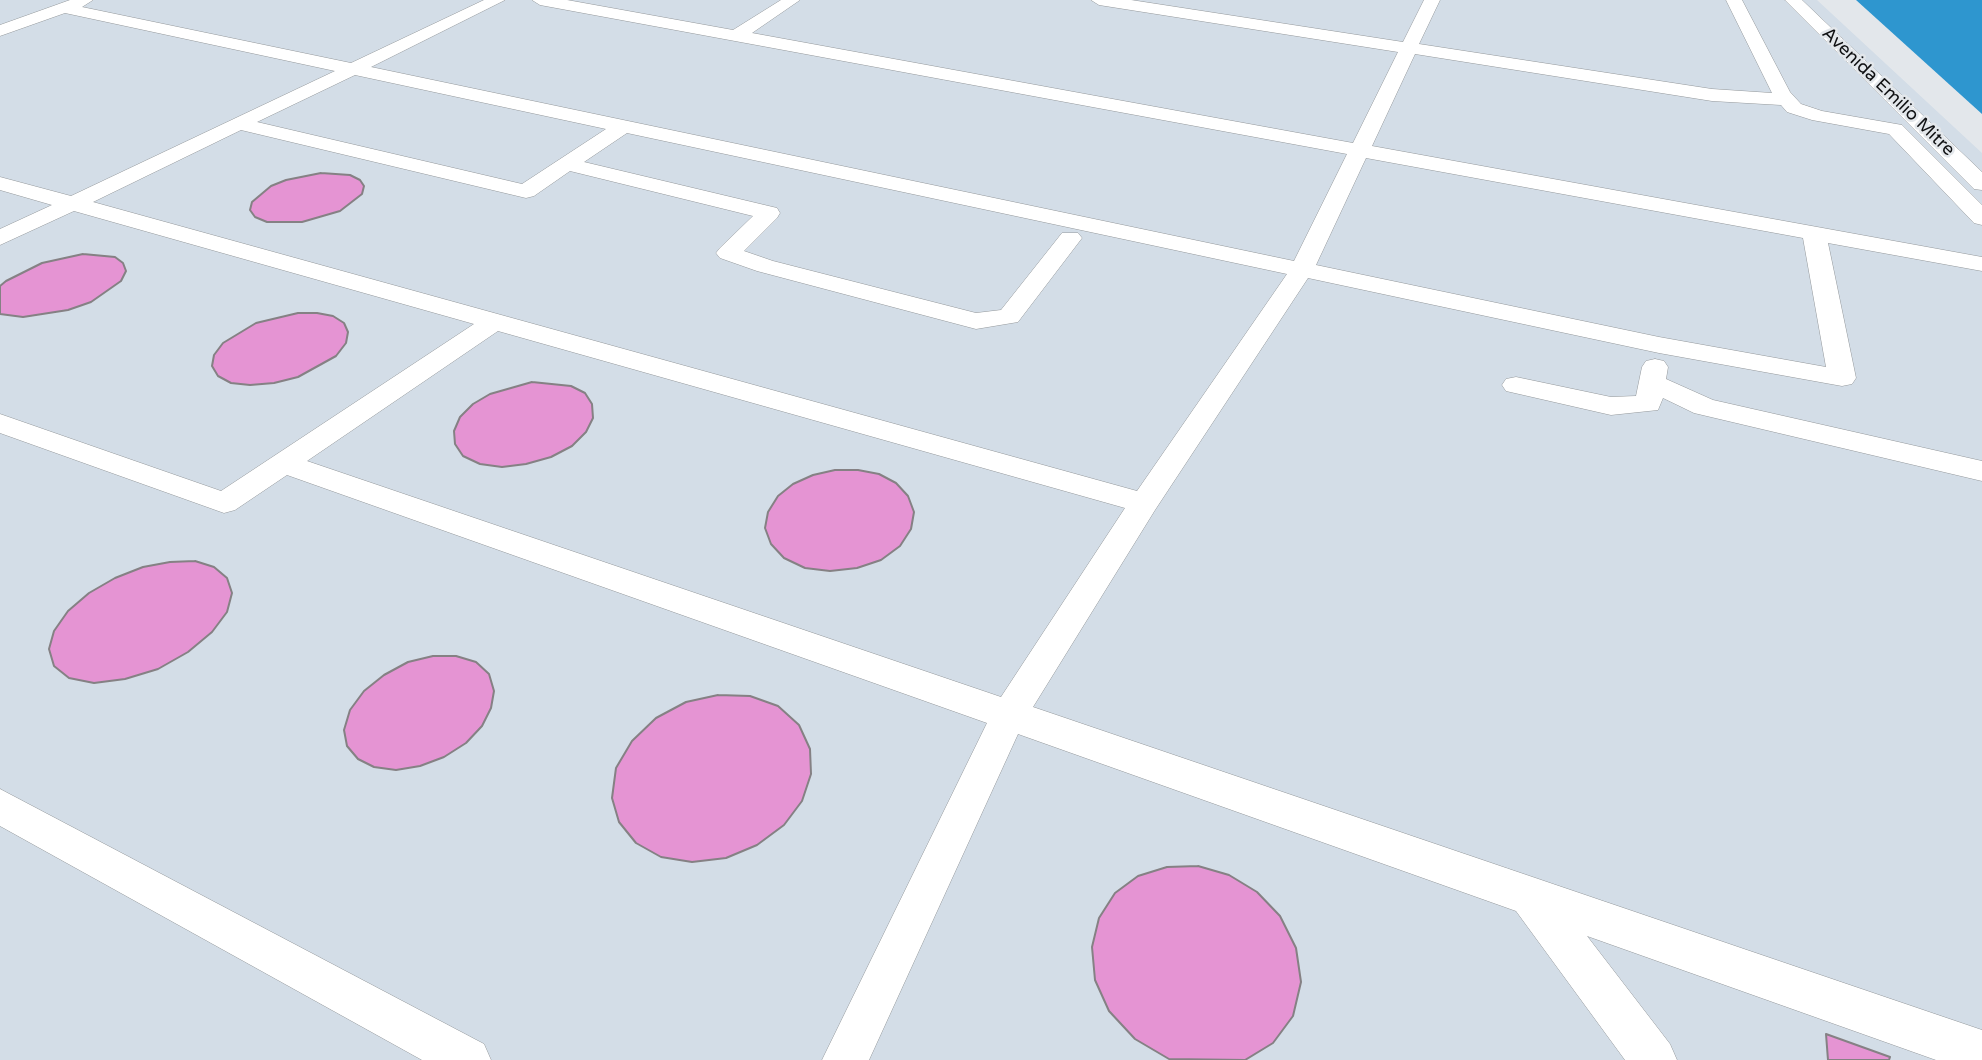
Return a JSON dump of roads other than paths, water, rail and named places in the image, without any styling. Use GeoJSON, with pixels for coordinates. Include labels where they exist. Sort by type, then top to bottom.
{"type":"FeatureCollection","features":[{"type":"Feature","properties":{"kind":"lane"},"geometry":{"type":"LineString","coordinates":[[0,31],[86,0]]}},
{"type":"Feature","properties":{"kind":"lane"},"geometry":{"type":"LineString","coordinates":[[0,238],[496,0]]}},
{"type":"Feature","properties":{"kind":"lane"},"geometry":{"type":"LineString","coordinates":[[540,0],[1982,264]]}},
{"type":"Feature","properties":{"kind":"lane"},"geometry":{"type":"LineString","coordinates":[[736,36],[792,0]]}},
{"type":"Feature","properties":{"kind":"lane"},"geometry":{"type":"LineString","coordinates":[[1099,0],[1712,95],[1788,100]]}},
{"type":"Feature","properties":{"kind":"lane"},"geometry":{"type":"LineString","coordinates":[[845,1060],[1009,715],[1144,503],[1302,269],[1432,0]]}},
{"type":"Feature","properties":{"kind":"lane"},"geometry":{"type":"LineString","coordinates":[[1734,0],[1794,108],[1819,116],[1895,129],[1982,218]]}},
{"type":"Feature","properties":{"kind":"lane","name":"Avenida Emilio Mitre"},"geometry":{"type":"LineString","coordinates":[[1793,0],[1982,184]]}},
{"type":"Feature","properties":{"kind":"lane"},"geometry":{"type":"LineString","coordinates":[[64,8],[1659,345],[1842,379],[1814,233]]}},
{"type":"Feature","properties":{"kind":"lane"},"geometry":{"type":"LineString","coordinates":[[1256,24],[1269,8]]}},
{"type":"Feature","properties":{"kind":"lane"},"geometry":{"type":"LineString","coordinates":[[239,124],[526,191],[624,126]]}},
{"type":"Feature","properties":{"kind":"lane"},"geometry":{"type":"LineString","coordinates":[[566,164],[769,213],[728,253],[765,266],[976,321],[1009,317],[1070,237]]}},
{"type":"Feature","properties":{"kind":"lane"},"geometry":{"type":"LineString","coordinates":[[0,183],[1144,503]]}},
{"type":"Feature","properties":{"kind":"lane"},"geometry":{"type":"LineString","coordinates":[[0,423],[224,503],[494,321]]}},
{"type":"Feature","properties":{"kind":"lane"},"geometry":{"type":"LineString","coordinates":[[1516,385],[1611,406],[1648,404],[1659,345]]}},
{"type":"Feature","properties":{"kind":"lane"},"geometry":{"type":"LineString","coordinates":[[1653,383],[1704,407],[1982,471]]}},
{"type":"Feature","properties":{"kind":"lane"},"geometry":{"type":"LineString","coordinates":[[283,463],[1982,1053]]}},
{"type":"Feature","properties":{"kind":"lane"},"geometry":{"type":"LineString","coordinates":[[0,806],[468,1060]]}},
{"type":"Feature","properties":{"kind":"lane"},"geometry":{"type":"LineString","coordinates":[[1530,896],[1654,1060]]}},
{"type":"Feature","properties":{"kind":"water"},"geometry":{"type":"Polygon","coordinates":[[[1856,0],[1982,0],[1982,114],[1856,0]]]}}]}
